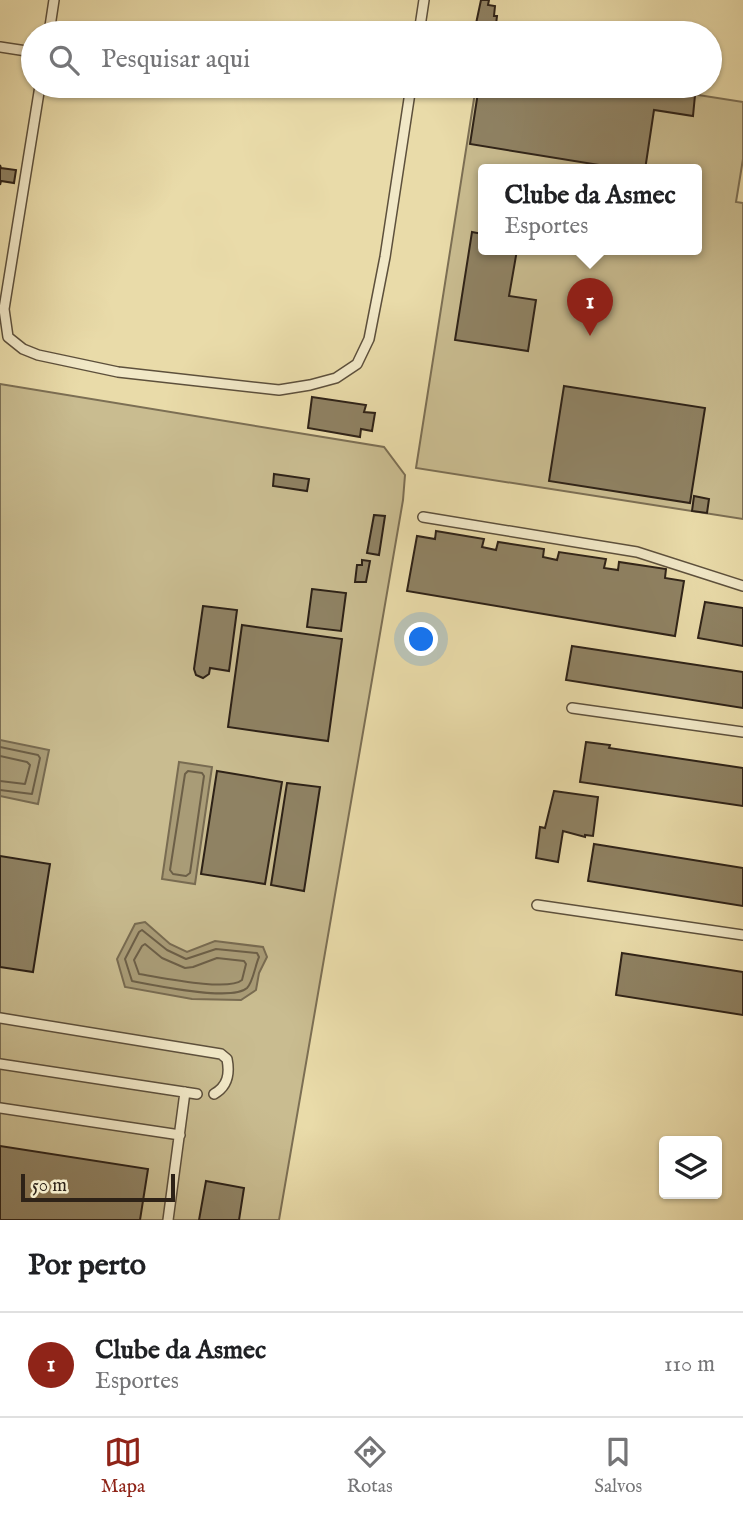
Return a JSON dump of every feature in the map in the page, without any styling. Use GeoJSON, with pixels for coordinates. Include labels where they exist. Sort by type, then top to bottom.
{"type":"FeatureCollection","features":[{"type":"Feature","properties":{"kind":"lane"},"geometry":{"type":"LineString","coordinates":[[51,21],[54,0]]}},
{"type":"Feature","properties":{"kind":"lane"},"geometry":{"type":"LineString","coordinates":[[421,21],[424,0]]}},
{"type":"Feature","properties":{"kind":"lane"},"geometry":{"type":"LineString","coordinates":[[0,47],[21,50]]}},
{"type":"Feature","properties":{"kind":"lane"},"geometry":{"type":"LineString","coordinates":[[38,98],[4,309],[8,337],[23,349],[38,355],[118,372],[279,390],[336,378],[357,364],[369,339],[385,257],[409,98]]}},
{"type":"Feature","properties":{"kind":"lane"},"geometry":{"type":"LineString","coordinates":[[423,517],[637,552],[743,586]]}},
{"type":"Feature","properties":{"kind":"lane"},"geometry":{"type":"LineString","coordinates":[[572,708],[743,732]]}},
{"type":"Feature","properties":{"kind":"lane"},"geometry":{"type":"LineString","coordinates":[[537,905],[743,935]]}},
{"type":"Feature","properties":{"kind":"lane"},"geometry":{"type":"LineString","coordinates":[[0,1018],[220,1054],[227,1059],[229,1069],[223,1089],[214,1094]]}},
{"type":"Feature","properties":{"kind":"lane"},"geometry":{"type":"LineString","coordinates":[[0,1064],[197,1094]]}},
{"type":"Feature","properties":{"kind":"lane"},"geometry":{"type":"LineString","coordinates":[[168,1220],[185,1092]]}},
{"type":"Feature","properties":{"kind":"lane"},"geometry":{"type":"LineString","coordinates":[[0,1108],[180,1135]]}},
{"type":"Feature","properties":{"kind":"shaded area"},"geometry":{"type":"Polygon","coordinates":[[[474,98],[718,98],[743,102],[743,159],[736,202],[743,203],[743,519],[416,468],[474,98]]]}},
{"type":"Feature","properties":{"kind":"shaded area"},"geometry":{"type":"Polygon","coordinates":[[[0,384],[384,447],[405,475],[403,500],[279,1220],[0,1220],[0,384]]]}},
{"type":"Feature","properties":{"kind":"water"},"geometry":{"type":"Polygon","coordinates":[[[0,740],[49,750],[38,804],[0,796],[0,740]]]}},
{"type":"Feature","properties":{"kind":"water"},"geometry":{"type":"Polygon","coordinates":[[[179,762],[212,767],[195,884],[162,879],[179,762]]]}},
{"type":"Feature","properties":{"kind":"water"},"geometry":{"type":"Polygon","coordinates":[[[145,922],[170,944],[187,952],[215,941],[263,947],[267,957],[259,973],[256,990],[241,1000],[192,999],[125,987],[117,959],[135,924],[145,922]]]}},
{"type":"Feature","properties":{"kind":"building"},"geometry":{"type":"Polygon","coordinates":[[[481,0],[489,0],[488,5],[495,6],[496,21],[477,21],[481,0]]]}},
{"type":"Feature","properties":{"kind":"building"},"geometry":{"type":"Polygon","coordinates":[[[477,98],[695,98],[693,116],[654,110],[646,164],[593,164],[470,144],[477,98]]]}},
{"type":"Feature","properties":{"kind":"building"},"geometry":{"type":"Polygon","coordinates":[[[0,165],[1,168],[16,170],[14,183],[1,181],[0,185],[0,165]]]}},
{"type":"Feature","properties":{"kind":"building"},"geometry":{"type":"Polygon","coordinates":[[[472,232],[478,233],[478,255],[516,255],[509,296],[536,300],[528,351],[455,340],[472,232]]]}},
{"type":"Feature","properties":{"kind":"building"},"geometry":{"type":"Polygon","coordinates":[[[564,386],[705,408],[690,503],[549,481],[564,386]]]}},
{"type":"Feature","properties":{"kind":"building"},"geometry":{"type":"Polygon","coordinates":[[[312,397],[366,405],[364,412],[375,413],[372,431],[361,429],[360,437],[308,428],[312,397]]]}},
{"type":"Feature","properties":{"kind":"building"},"geometry":{"type":"Polygon","coordinates":[[[274,474],[309,479],[307,491],[273,486],[274,474]]]}},
{"type":"Feature","properties":{"kind":"building"},"geometry":{"type":"Polygon","coordinates":[[[694,496],[709,499],[707,513],[692,511],[694,496]]]}},
{"type":"Feature","properties":{"kind":"building"},"geometry":{"type":"Polygon","coordinates":[[[374,515],[385,516],[379,555],[367,553],[374,515]]]}},
{"type":"Feature","properties":{"kind":"building"},"geometry":{"type":"Polygon","coordinates":[[[436,531],[484,539],[482,547],[496,550],[498,542],[544,549],[543,557],[557,560],[559,552],[606,559],[604,568],[618,570],[619,562],[666,569],[665,578],[684,581],[675,636],[407,591],[417,536],[435,539],[436,531]]]}},
{"type":"Feature","properties":{"kind":"building"},"geometry":{"type":"Polygon","coordinates":[[[362,560],[370,561],[366,582],[355,582],[357,565],[362,565],[362,560]]]}},
{"type":"Feature","properties":{"kind":"building"},"geometry":{"type":"Polygon","coordinates":[[[312,589],[346,593],[341,631],[307,627],[312,589]]]}},
{"type":"Feature","properties":{"kind":"building"},"geometry":{"type":"Polygon","coordinates":[[[705,602],[743,608],[743,646],[698,638],[705,602]]]}},
{"type":"Feature","properties":{"kind":"building"},"geometry":{"type":"Polygon","coordinates":[[[203,606],[237,610],[229,671],[210,668],[209,674],[203,678],[196,675],[194,669],[203,606]]]}},
{"type":"Feature","properties":{"kind":"building"},"geometry":{"type":"Polygon","coordinates":[[[242,625],[342,639],[328,741],[228,727],[242,625]]]}},
{"type":"Feature","properties":{"kind":"building"},"geometry":{"type":"Polygon","coordinates":[[[572,646],[743,672],[743,708],[566,680],[572,646]]]}},
{"type":"Feature","properties":{"kind":"building"},"geometry":{"type":"Polygon","coordinates":[[[586,742],[610,745],[609,748],[743,768],[743,806],[580,782],[586,742]]]}},
{"type":"Feature","properties":{"kind":"building"},"geometry":{"type":"Polygon","coordinates":[[[217,771],[282,782],[265,884],[201,874],[217,771]]]}},
{"type":"Feature","properties":{"kind":"building"},"geometry":{"type":"Polygon","coordinates":[[[287,783],[320,787],[304,891],[271,885],[287,783]]]}},
{"type":"Feature","properties":{"kind":"building"},"geometry":{"type":"Polygon","coordinates":[[[554,791],[598,797],[593,836],[585,837],[563,831],[558,862],[536,858],[540,827],[545,828],[554,791]]]}},
{"type":"Feature","properties":{"kind":"building"},"geometry":{"type":"Polygon","coordinates":[[[594,844],[743,868],[743,906],[588,881],[594,844]]]}},
{"type":"Feature","properties":{"kind":"building"},"geometry":{"type":"Polygon","coordinates":[[[0,856],[50,864],[33,972],[0,967],[0,856]]]}},
{"type":"Feature","properties":{"kind":"building"},"geometry":{"type":"Polygon","coordinates":[[[622,953],[743,972],[743,1015],[616,995],[622,953]]]}},
{"type":"Feature","properties":{"kind":"building"},"geometry":{"type":"Polygon","coordinates":[[[0,1146],[148,1169],[140,1220],[0,1220],[0,1146]]]}},
{"type":"Feature","properties":{"kind":"building"},"geometry":{"type":"Polygon","coordinates":[[[206,1181],[244,1188],[239,1220],[199,1220],[206,1181]]]}},
{"type":"Feature","properties":{"kind":"place","name":"Clube da Asmec"},"geometry":{"type":"Point","coordinates":[590,336]}}]}
